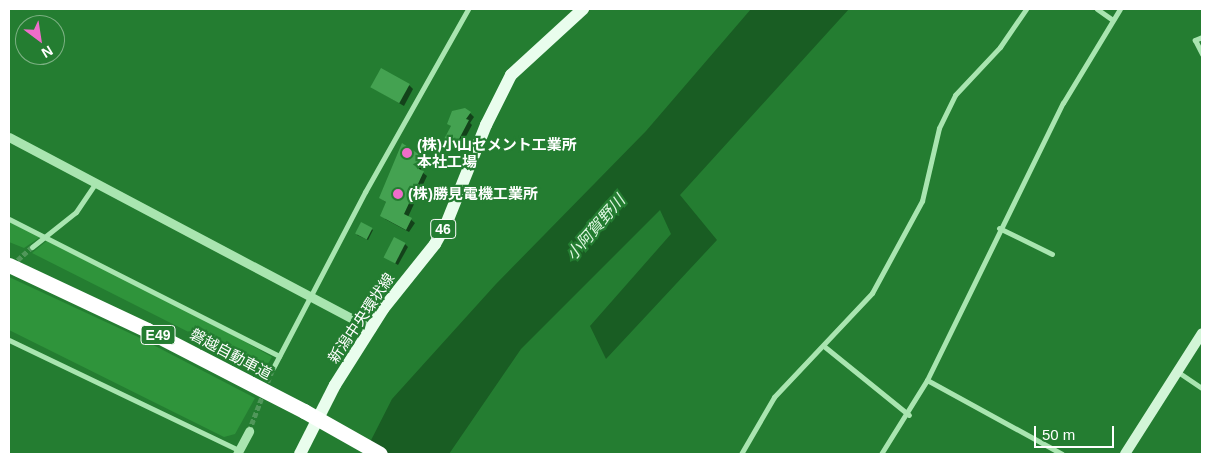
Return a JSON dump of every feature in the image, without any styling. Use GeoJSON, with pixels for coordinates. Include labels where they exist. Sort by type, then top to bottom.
{"type":"FeatureCollection","features":[{"type":"Feature","properties":{"kind":"highway","name":"磐越自動車道"},"geometry":{"type":"LineString","coordinates":[[9,265],[155,334],[380,454]]}},
{"type":"Feature","properties":{"kind":"main road","name":"新潟中央環状線"},"geometry":{"type":"LineString","coordinates":[[300,454],[335,385],[371,329],[448,222],[486,125],[511,75],[584,9]]}},
{"type":"Feature","properties":{"kind":"main road"},"geometry":{"type":"LineString","coordinates":[[1125,454],[1202,333]]}},
{"type":"Feature","properties":{"kind":"street"},"geometry":{"type":"LineString","coordinates":[[273,368],[365,192],[468,9]]}},
{"type":"Feature","properties":{"kind":"street"},"geometry":{"type":"LineString","coordinates":[[741,454],[774,398],[825,347],[872,293],[907,233],[922,201],[939,128],[955,95],[1000,47],[1026,9]]}},
{"type":"Feature","properties":{"kind":"street"},"geometry":{"type":"LineString","coordinates":[[1097,9],[1112,20]]}},
{"type":"Feature","properties":{"kind":"street"},"geometry":{"type":"LineString","coordinates":[[881,454],[909,414],[999,228],[1063,103],[1120,9]]}},
{"type":"Feature","properties":{"kind":"street"},"geometry":{"type":"LineString","coordinates":[[1202,37],[1195,40],[1202,54]]}},
{"type":"Feature","properties":{"kind":"street"},"geometry":{"type":"LineString","coordinates":[[9,138],[371,329]]}},
{"type":"Feature","properties":{"kind":"street"},"geometry":{"type":"LineString","coordinates":[[32,247],[76,212],[95,184]]}},
{"type":"Feature","properties":{"kind":"street"},"geometry":{"type":"LineString","coordinates":[[9,219],[46,235],[278,356]]}},
{"type":"Feature","properties":{"kind":"street"},"geometry":{"type":"LineString","coordinates":[[999,228],[1052,254]]}},
{"type":"Feature","properties":{"kind":"street"},"geometry":{"type":"LineString","coordinates":[[9,340],[238,452],[249,431]]}},
{"type":"Feature","properties":{"kind":"street"},"geometry":{"type":"LineString","coordinates":[[825,347],[909,414]]}},
{"type":"Feature","properties":{"kind":"street"},"geometry":{"type":"LineString","coordinates":[[1178,372],[1202,388]]}},
{"type":"Feature","properties":{"kind":"street"},"geometry":{"type":"LineString","coordinates":[[927,380],[1062,454]]}},
{"type":"Feature","properties":{"kind":"shaded area"},"geometry":{"type":"Polygon","coordinates":[[[9,221],[42,236],[24,248],[9,242],[9,221]]]}},
{"type":"Feature","properties":{"kind":"shaded area"},"geometry":{"type":"Polygon","coordinates":[[[49,239],[272,357],[264,370],[32,253],[49,239]]]}},
{"type":"Feature","properties":{"kind":"shaded area"},"geometry":{"type":"Polygon","coordinates":[[[9,277],[136,336],[255,398],[235,434],[224,437],[9,330],[9,277]]]}},
{"type":"Feature","properties":{"kind":"water","name":"小阿賀野川"},"geometry":{"type":"Polygon","coordinates":[[[751,9],[849,9],[680,195],[717,240],[606,359],[590,326],[671,234],[660,210],[521,349],[449,454],[364,454],[392,399],[496,284],[646,131],[751,9]]]}},
{"type":"Feature","properties":{"kind":"building"},"geometry":{"type":"Polygon","coordinates":[[[381,68],[410,84],[399,103],[370,87],[381,68]]]}},
{"type":"Feature","properties":{"kind":"building"},"geometry":{"type":"Polygon","coordinates":[[[465,108],[471,112],[466,119],[469,120],[457,143],[454,142],[451,147],[442,143],[451,126],[447,124],[452,111],[465,108]]]}},
{"type":"Feature","properties":{"kind":"building"},"geometry":{"type":"Polygon","coordinates":[[[402,143],[420,155],[419,169],[424,171],[404,214],[412,218],[406,230],[380,216],[386,202],[379,198],[402,143]]]}},
{"type":"Feature","properties":{"kind":"building"},"geometry":{"type":"Polygon","coordinates":[[[361,222],[373,228],[367,239],[355,234],[361,222]]]}},
{"type":"Feature","properties":{"kind":"building"},"geometry":{"type":"Polygon","coordinates":[[[394,237],[406,243],[395,263],[384,257],[394,237]]]}},
{"type":"Feature","properties":{"kind":"tunnel"},"geometry":{"type":"LineString","coordinates":[[12,265],[32,247]]}},
{"type":"Feature","properties":{"kind":"tunnel"},"geometry":{"type":"LineString","coordinates":[[249,431],[273,368]]}},
{"type":"Feature","properties":{"kind":"place","name":"(株)小山セメント工業所 本社工場"},"geometry":{"type":"Point","coordinates":[407,153]}},
{"type":"Feature","properties":{"kind":"place","name":"(株)勝見電機工業所"},"geometry":{"type":"Point","coordinates":[398,194]}}]}
